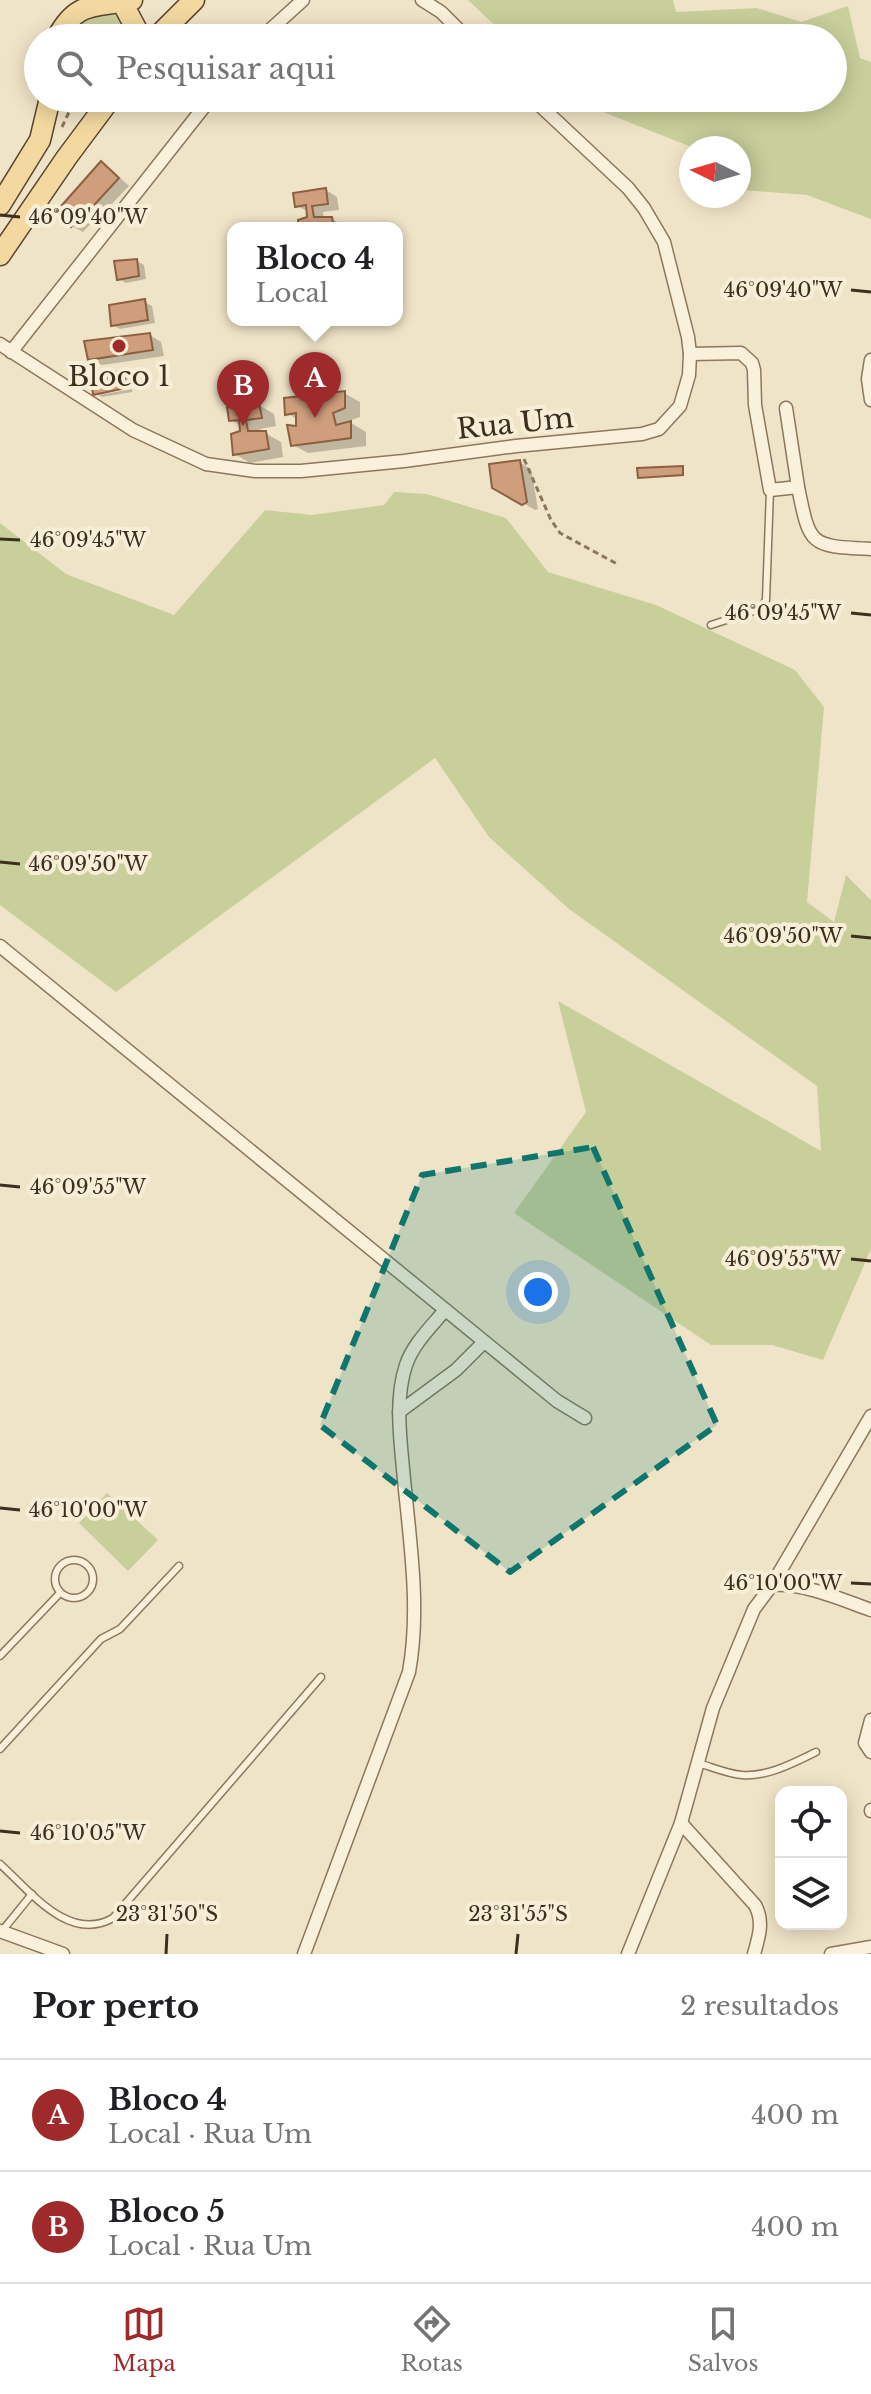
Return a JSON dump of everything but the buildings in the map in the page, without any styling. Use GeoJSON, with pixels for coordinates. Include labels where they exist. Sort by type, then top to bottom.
{"type":"FeatureCollection","features":[{"type":"Feature","properties":{"kind":"main road"},"geometry":{"type":"LineString","coordinates":[[170,24],[194,0]]}},
{"type":"Feature","properties":{"kind":"main road"},"geometry":{"type":"LineString","coordinates":[[64,24],[80,8],[95,2],[127,1],[136,24]]}},
{"type":"Feature","properties":{"kind":"main road"},"geometry":{"type":"LineString","coordinates":[[0,205],[40,140],[47,112]]}},
{"type":"Feature","properties":{"kind":"main road"},"geometry":{"type":"LineString","coordinates":[[0,255],[101,112]]}},
{"type":"Feature","properties":{"kind":"street"},"geometry":{"type":"LineString","coordinates":[[276,24],[303,0]]}},
{"type":"Feature","properties":{"kind":"street"},"geometry":{"type":"LineString","coordinates":[[422,0],[453,24]]}},
{"type":"Feature","properties":{"kind":"street","name":"Rua Um"},"geometry":{"type":"LineString","coordinates":[[199,112],[5,348],[133,430],[206,464],[255,471],[301,471],[642,434],[659,429],[680,406],[686,391],[690,354],[664,242],[628,188],[547,112]]}},
{"type":"Feature","properties":{"kind":"street"},"geometry":{"type":"LineString","coordinates":[[690,354],[741,353],[752,363],[755,405],[770,490],[798,487]]}},
{"type":"Feature","properties":{"kind":"street"},"geometry":{"type":"LineString","coordinates":[[871,360],[868,379],[871,400]]}},
{"type":"Feature","properties":{"kind":"street"},"geometry":{"type":"LineString","coordinates":[[786,408],[807,530],[821,543],[834,547],[871,549]]}},
{"type":"Feature","properties":{"kind":"street"},"geometry":{"type":"LineString","coordinates":[[0,946],[557,1401],[585,1418]]}},
{"type":"Feature","properties":{"kind":"street"},"geometry":{"type":"LineString","coordinates":[[304,1954],[409,1672],[415,1639],[414,1599],[399,1412],[401,1385],[410,1355],[445,1310]]}},
{"type":"Feature","properties":{"kind":"street"},"geometry":{"type":"LineString","coordinates":[[399,1412],[456,1370],[484,1342]]}},
{"type":"Feature","properties":{"kind":"street"},"geometry":{"type":"LineString","coordinates":[[628,1954],[681,1823],[713,1708],[754,1609],[772,1585],[871,1416]]}},
{"type":"Feature","properties":{"kind":"street"},"geometry":{"type":"LineString","coordinates":[[772,1585],[787,1584],[871,1610]]}},
{"type":"Feature","properties":{"kind":"street"},"geometry":{"type":"LineString","coordinates":[[868,1747],[871,1720]]}},
{"type":"Feature","properties":{"kind":"street"},"geometry":{"type":"LineString","coordinates":[[681,1823],[755,1905],[761,1924],[754,1954]]}},
{"type":"Feature","properties":{"kind":"street"},"geometry":{"type":"LineString","coordinates":[[1,1931],[63,1954]]}},
{"type":"Feature","properties":{"kind":"street"},"geometry":{"type":"LineString","coordinates":[[831,1954],[871,1947]]}},
{"type":"Feature","properties":{"kind":"lane"},"geometry":{"type":"LineString","coordinates":[[711,625],[760,609],[766,600],[770,490]]}},
{"type":"Feature","properties":{"kind":"lane"},"geometry":{"type":"LineString","coordinates":[[75,1559],[87,1564],[93,1577],[90,1590],[73,1599],[60,1593],[56,1588],[55,1574],[62,1563],[75,1559]]}},
{"type":"Feature","properties":{"kind":"lane"},"geometry":{"type":"LineString","coordinates":[[0,1749],[101,1639],[120,1629],[179,1566]]}},
{"type":"Feature","properties":{"kind":"lane"},"geometry":{"type":"LineString","coordinates":[[0,1656],[60,1593]]}},
{"type":"Feature","properties":{"kind":"lane"},"geometry":{"type":"LineString","coordinates":[[0,1864],[32,1894],[70,1922],[85,1926],[100,1925],[113,1918],[321,1677]]}},
{"type":"Feature","properties":{"kind":"lane"},"geometry":{"type":"LineString","coordinates":[[698,1763],[748,1775],[772,1771],[816,1752]]}},
{"type":"Feature","properties":{"kind":"lane"},"geometry":{"type":"LineString","coordinates":[[1,1931],[32,1894]]}},
{"type":"Feature","properties":{"kind":"path"},"geometry":{"type":"LineString","coordinates":[[516,446],[560,533],[619,565]]}},
{"type":"Feature","properties":{"kind":"highlighted area"},"geometry":{"type":"Polygon","coordinates":[[[593,1147],[717,1425],[510,1572],[320,1425],[422,1175],[593,1147]]]}},
{"type":"Feature","properties":{"kind":"green space"},"geometry":{"type":"Polygon","coordinates":[[[468,0],[673,0],[676,12],[757,8],[801,22],[848,6],[860,58],[871,62],[871,219],[807,195],[751,191],[751,136],[679,136],[679,142],[603,112],[847,112],[847,24],[493,24],[468,0]]]}},
{"type":"Feature","properties":{"kind":"green space"},"geometry":{"type":"Polygon","coordinates":[[[112,12],[125,24],[74,24],[77,18],[112,12]]]}},
{"type":"Feature","properties":{"kind":"green space"},"geometry":{"type":"Polygon","coordinates":[[[394,492],[427,494],[506,518],[548,572],[656,605],[795,670],[824,707],[807,902],[834,922],[846,875],[871,900],[871,1249],[823,1360],[772,1345],[711,1345],[514,1213],[586,1112],[558,1001],[821,1151],[817,1086],[569,909],[489,837],[435,758],[116,992],[0,905],[0,523],[66,574],[174,615],[265,510],[312,515],[384,505],[394,492]]]}},
{"type":"Feature","properties":{"kind":"green space"},"geometry":{"type":"Polygon","coordinates":[[[107,1493],[158,1540],[128,1571],[79,1523],[107,1493]]]}},
{"type":"Feature","properties":{"kind":"place","name":"Bloco 1"},"geometry":{"type":"Point","coordinates":[119,346]}},
{"type":"Feature","properties":{"kind":"place","name":"Bloco 4"},"geometry":{"type":"Point","coordinates":[315,418]}},
{"type":"Feature","properties":{"kind":"place","name":"Bloco 5"},"geometry":{"type":"Point","coordinates":[243,426]}}]}
